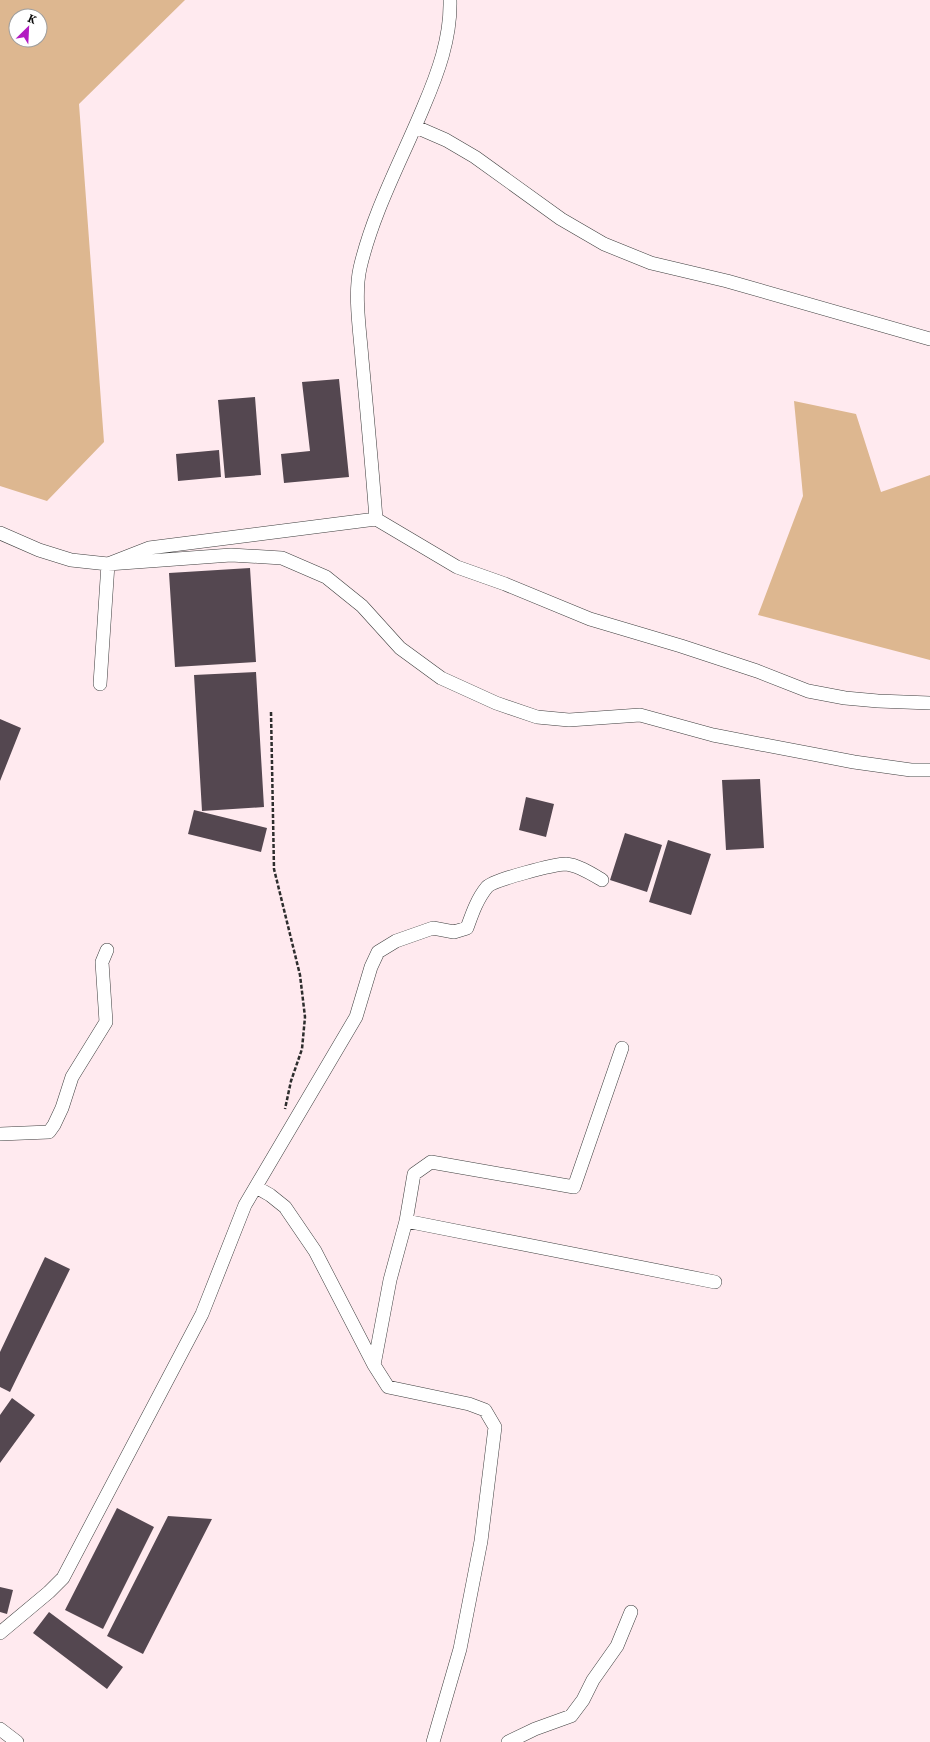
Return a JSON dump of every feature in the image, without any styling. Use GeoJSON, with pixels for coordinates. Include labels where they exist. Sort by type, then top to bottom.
{"type":"FeatureCollection","features":[{"type":"Feature","properties":{"kind":"street"},"geometry":{"type":"LineString","coordinates":[[376,519],[358,307],[359,270],[367,240],[377,213],[436,79],[446,44],[450,0]]}},
{"type":"Feature","properties":{"kind":"street"},"geometry":{"type":"LineString","coordinates":[[416,127],[446,140],[475,157],[561,219],[604,244],[651,262],[727,281],[930,339]]}},
{"type":"Feature","properties":{"kind":"street"},"geometry":{"type":"LineString","coordinates":[[108,564],[149,548],[376,519],[457,567],[505,584],[590,619],[756,671],[808,691],[871,701],[930,703]]}},
{"type":"Feature","properties":{"kind":"street"},"geometry":{"type":"LineString","coordinates":[[0,533],[39,550],[71,560],[108,564],[231,555],[282,558],[326,576],[362,606],[400,648],[441,678],[496,704],[537,717],[569,720],[640,715],[713,735],[854,762],[911,770],[930,770]]}},
{"type":"Feature","properties":{"kind":"street"},"geometry":{"type":"LineString","coordinates":[[100,684],[108,564]]}},
{"type":"Feature","properties":{"kind":"street"},"geometry":{"type":"LineString","coordinates":[[0,1633],[49,1592],[63,1578],[202,1314],[245,1205],[356,1017],[371,967],[378,952],[396,941],[433,928],[454,932],[467,928],[475,905],[488,886],[542,867],[566,864],[588,872],[602,880]]}},
{"type":"Feature","properties":{"kind":"street"},"geometry":{"type":"LineString","coordinates":[[0,1134],[49,1132],[54,1125],[62,1108],[72,1077],[106,1022],[102,962],[107,950]]}},
{"type":"Feature","properties":{"kind":"street"},"geometry":{"type":"LineString","coordinates":[[374,1365],[390,1280],[406,1221],[414,1174],[431,1162],[574,1187],[622,1048]]}},
{"type":"Feature","properties":{"kind":"street"},"geometry":{"type":"LineString","coordinates":[[256,1187],[286,1207],[315,1251],[374,1365],[388,1387],[469,1404],[485,1410],[495,1427],[481,1541],[460,1649],[433,1742]]}},
{"type":"Feature","properties":{"kind":"street"},"geometry":{"type":"LineString","coordinates":[[406,1221],[715,1282]]}},
{"type":"Feature","properties":{"kind":"street"},"geometry":{"type":"LineString","coordinates":[[508,1742],[535,1729],[571,1716],[583,1700],[593,1680],[618,1646],[631,1612]]}},
{"type":"Feature","properties":{"kind":"street"},"geometry":{"type":"LineString","coordinates":[[0,1729],[17,1742]]}},
{"type":"Feature","properties":{"kind":"path"},"geometry":{"type":"LineString","coordinates":[[271,712],[274,869],[300,975],[305,1017],[302,1049],[291,1081],[284,1111]]}},
{"type":"Feature","properties":{"kind":"shaded area"},"geometry":{"type":"Polygon","coordinates":[[[0,0],[185,0],[79,104],[104,442],[47,501],[0,486],[0,0]]]}},
{"type":"Feature","properties":{"kind":"shaded area"},"geometry":{"type":"Polygon","coordinates":[[[794,401],[856,414],[881,492],[930,475],[930,660],[758,615],[803,496],[794,401]]]}},
{"type":"Feature","properties":{"kind":"building"},"geometry":{"type":"Polygon","coordinates":[[[339,379],[349,477],[284,483],[281,454],[310,451],[302,382],[339,379]]]}},
{"type":"Feature","properties":{"kind":"building"},"geometry":{"type":"Polygon","coordinates":[[[255,397],[261,475],[225,478],[218,400],[255,397]]]}},
{"type":"Feature","properties":{"kind":"building"},"geometry":{"type":"Polygon","coordinates":[[[219,450],[221,477],[178,481],[176,454],[219,450]]]}},
{"type":"Feature","properties":{"kind":"building"},"geometry":{"type":"Polygon","coordinates":[[[250,568],[256,662],[175,667],[169,573],[250,568]]]}},
{"type":"Feature","properties":{"kind":"building"},"geometry":{"type":"Polygon","coordinates":[[[256,672],[264,807],[202,811],[194,675],[256,672]]]}},
{"type":"Feature","properties":{"kind":"building"},"geometry":{"type":"Polygon","coordinates":[[[0,719],[21,728],[0,781],[0,719]]]}},
{"type":"Feature","properties":{"kind":"building"},"geometry":{"type":"Polygon","coordinates":[[[760,779],[764,848],[726,850],[722,780],[760,779]]]}},
{"type":"Feature","properties":{"kind":"building"},"geometry":{"type":"Polygon","coordinates":[[[526,797],[554,804],[546,837],[519,830],[526,797]]]}},
{"type":"Feature","properties":{"kind":"building"},"geometry":{"type":"Polygon","coordinates":[[[194,810],[267,828],[261,852],[188,834],[194,810]]]}},
{"type":"Feature","properties":{"kind":"building"},"geometry":{"type":"Polygon","coordinates":[[[625,833],[662,845],[647,892],[610,880],[625,833]]]}},
{"type":"Feature","properties":{"kind":"building"},"geometry":{"type":"Polygon","coordinates":[[[668,840],[711,854],[691,915],[649,902],[668,840]]]}},
{"type":"Feature","properties":{"kind":"building"},"geometry":{"type":"Polygon","coordinates":[[[45,1257],[70,1269],[10,1392],[0,1387],[0,1352],[45,1257]]]}},
{"type":"Feature","properties":{"kind":"building"},"geometry":{"type":"Polygon","coordinates":[[[12,1398],[35,1415],[0,1463],[0,1415],[12,1398]]]}},
{"type":"Feature","properties":{"kind":"building"},"geometry":{"type":"Polygon","coordinates":[[[117,1508],[154,1527],[103,1629],[65,1610],[117,1508]]]}},
{"type":"Feature","properties":{"kind":"building"},"geometry":{"type":"Polygon","coordinates":[[[168,1516],[212,1519],[143,1654],[107,1636],[168,1516]]]}},
{"type":"Feature","properties":{"kind":"building"},"geometry":{"type":"Polygon","coordinates":[[[0,1587],[13,1590],[7,1614],[0,1612],[0,1587]]]}},
{"type":"Feature","properties":{"kind":"building"},"geometry":{"type":"Polygon","coordinates":[[[49,1612],[123,1667],[107,1689],[33,1633],[49,1612]]]}}]}
